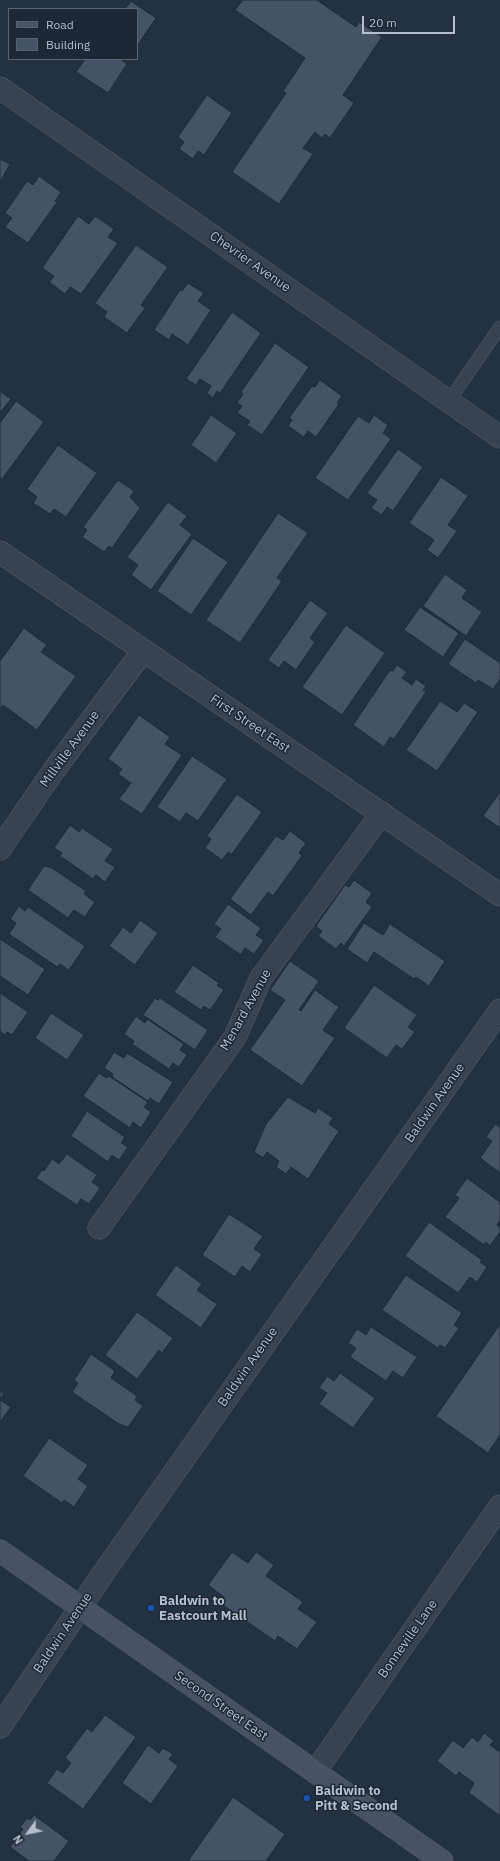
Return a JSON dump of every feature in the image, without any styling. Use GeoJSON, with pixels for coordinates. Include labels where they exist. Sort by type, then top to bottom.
{"type":"FeatureCollection","features":[{"type":"Feature","properties":{"kind":"main road","name":"Second Street East"},"geometry":{"type":"LineString","coordinates":[[0,1551],[442,1861]]}},
{"type":"Feature","properties":{"kind":"street","name":"Chevrier Avenue"},"geometry":{"type":"LineString","coordinates":[[0,88],[500,437]]}},
{"type":"Feature","properties":{"kind":"street","name":"First Street East"},"geometry":{"type":"LineString","coordinates":[[0,552],[500,895]]}},
{"type":"Feature","properties":{"kind":"street","name":"Millville Avenue"},"geometry":{"type":"LineString","coordinates":[[0,849],[54,770],[143,651]]}},
{"type":"Feature","properties":{"kind":"street","name":"Menard Avenue"},"geometry":{"type":"LineString","coordinates":[[99,1228],[235,1037],[261,978],[382,814]]}},
{"type":"Feature","properties":{"kind":"street","name":"Baldwin Avenue"},"geometry":{"type":"LineString","coordinates":[[0,1727],[80,1607],[500,1010]]}},
{"type":"Feature","properties":{"kind":"street","name":"Bonneville Lane"},"geometry":{"type":"LineString","coordinates":[[316,1772],[500,1506]]}},
{"type":"Feature","properties":{"kind":"lane"},"geometry":{"type":"LineString","coordinates":[[449,401],[500,327]]}},
{"type":"Feature","properties":{"kind":"building"},"geometry":{"type":"Polygon","coordinates":[[[243,0],[317,0],[356,27],[359,22],[382,37],[343,95],[354,103],[330,138],[325,134],[322,138],[315,132],[303,148],[313,154],[279,204],[232,172],[286,93],[283,91],[305,58],[235,10],[243,0]]]}},
{"type":"Feature","properties":{"kind":"building"},"geometry":{"type":"Polygon","coordinates":[[[131,1],[156,18],[138,45],[138,8],[126,8],[131,1]]]}},
{"type":"Feature","properties":{"kind":"building"},"geometry":{"type":"Polygon","coordinates":[[[84,60],[121,60],[127,64],[108,93],[76,72],[84,60]]]}},
{"type":"Feature","properties":{"kind":"building"},"geometry":{"type":"Polygon","coordinates":[[[207,95],[232,113],[204,155],[198,151],[193,159],[179,149],[184,142],[178,137],[207,95]]]}},
{"type":"Feature","properties":{"kind":"building"},"geometry":{"type":"Polygon","coordinates":[[[0,159],[10,164],[0,182],[0,159]]]}},
{"type":"Feature","properties":{"kind":"building"},"geometry":{"type":"Polygon","coordinates":[[[39,176],[61,192],[55,201],[57,202],[28,243],[5,227],[12,218],[5,213],[27,181],[33,185],[39,176]]]}},
{"type":"Feature","properties":{"kind":"building"},"geometry":{"type":"Polygon","coordinates":[[[78,216],[89,224],[95,216],[114,229],[108,237],[118,243],[81,294],[70,287],[65,294],[49,282],[54,276],[42,268],[78,216]]]}},
{"type":"Feature","properties":{"kind":"building"},"geometry":{"type":"Polygon","coordinates":[[[136,245],[168,267],[141,305],[145,308],[127,333],[104,317],[107,312],[95,303],[136,245]]]}},
{"type":"Feature","properties":{"kind":"building"},"geometry":{"type":"Polygon","coordinates":[[[188,283],[204,293],[198,301],[211,310],[188,345],[172,334],[169,340],[154,330],[180,290],[182,291],[188,283]]]}},
{"type":"Feature","properties":{"kind":"building"},"geometry":{"type":"Polygon","coordinates":[[[232,312],[261,333],[220,393],[217,391],[213,398],[207,393],[211,386],[200,379],[196,385],[186,379],[232,312]]]}},
{"type":"Feature","properties":{"kind":"building"},"geometry":{"type":"Polygon","coordinates":[[[275,343],[309,367],[262,435],[247,425],[250,421],[237,413],[242,406],[237,403],[243,394],[241,392],[275,343]]]}},
{"type":"Feature","properties":{"kind":"building"},"geometry":{"type":"Polygon","coordinates":[[[320,380],[342,396],[337,403],[339,404],[316,437],[308,431],[304,437],[288,426],[292,420],[289,418],[312,386],[315,387],[320,380]]]}},
{"type":"Feature","properties":{"kind":"building"},"geometry":{"type":"Polygon","coordinates":[[[0,391],[11,399],[0,413],[0,391]]]}},
{"type":"Feature","properties":{"kind":"building"},"geometry":{"type":"Polygon","coordinates":[[[16,401],[44,422],[2,479],[0,478],[0,423],[16,401]]]}},
{"type":"Feature","properties":{"kind":"building"},"geometry":{"type":"Polygon","coordinates":[[[211,415],[237,433],[216,463],[191,445],[211,415]]]}},
{"type":"Feature","properties":{"kind":"building"},"geometry":{"type":"Polygon","coordinates":[[[374,415],[388,425],[383,433],[391,439],[348,500],[315,478],[358,416],[369,423],[374,415]]]}},
{"type":"Feature","properties":{"kind":"building"},"geometry":{"type":"Polygon","coordinates":[[[58,445],[97,473],[66,517],[54,509],[50,514],[33,503],[37,497],[27,489],[58,445]]]}},
{"type":"Feature","properties":{"kind":"building"},"geometry":{"type":"Polygon","coordinates":[[[398,449],[423,467],[393,511],[387,507],[382,515],[371,508],[377,500],[367,493],[398,449]]]}},
{"type":"Feature","properties":{"kind":"building"},"geometry":{"type":"Polygon","coordinates":[[[441,477],[468,496],[448,525],[457,531],[438,558],[427,550],[434,540],[409,523],[441,477]]]}},
{"type":"Feature","properties":{"kind":"building"},"geometry":{"type":"Polygon","coordinates":[[[118,480],[134,491],[130,497],[140,508],[112,548],[109,546],[104,552],[82,537],[87,530],[83,527],[118,480]]]}},
{"type":"Feature","properties":{"kind":"building"},"geometry":{"type":"Polygon","coordinates":[[[168,502],[187,516],[180,525],[192,534],[151,590],[131,575],[138,565],[127,557],[168,502]]]}},
{"type":"Feature","properties":{"kind":"building"},"geometry":{"type":"Polygon","coordinates":[[[278,513],[308,533],[277,578],[282,581],[240,643],[206,620],[278,513]]]}},
{"type":"Feature","properties":{"kind":"building"},"geometry":{"type":"Polygon","coordinates":[[[193,538],[228,562],[191,615],[157,591],[193,538]]]}},
{"type":"Feature","properties":{"kind":"building"},"geometry":{"type":"Polygon","coordinates":[[[445,574],[467,590],[462,598],[482,612],[466,636],[423,606],[445,574]]]}},
{"type":"Feature","properties":{"kind":"building"},"geometry":{"type":"Polygon","coordinates":[[[310,600],[328,613],[310,638],[315,642],[296,670],[284,661],[279,668],[268,660],[310,600]]]}},
{"type":"Feature","properties":{"kind":"building"},"geometry":{"type":"Polygon","coordinates":[[[420,607],[459,633],[443,657],[404,630],[420,607]]]}},
{"type":"Feature","properties":{"kind":"building"},"geometry":{"type":"Polygon","coordinates":[[[346,625],[385,653],[342,715],[302,687],[346,625]]]}},
{"type":"Feature","properties":{"kind":"building"},"geometry":{"type":"Polygon","coordinates":[[[24,628],[47,645],[41,652],[76,676],[37,730],[3,705],[0,709],[0,661],[24,628]]]}},
{"type":"Feature","properties":{"kind":"building"},"geometry":{"type":"Polygon","coordinates":[[[465,639],[500,663],[500,679],[493,689],[478,680],[476,683],[448,664],[465,639]]]}},
{"type":"Feature","properties":{"kind":"building"},"geometry":{"type":"Polygon","coordinates":[[[397,665],[407,672],[402,678],[412,685],[416,679],[426,686],[423,690],[426,692],[394,739],[390,737],[384,747],[353,725],[390,670],[393,671],[397,665]]]}},
{"type":"Feature","properties":{"kind":"building"},"geometry":{"type":"Polygon","coordinates":[[[440,701],[457,712],[464,703],[478,712],[437,771],[406,750],[440,701]]]}},
{"type":"Feature","properties":{"kind":"building"},"geometry":{"type":"Polygon","coordinates":[[[139,715],[170,737],[165,744],[182,755],[142,814],[119,799],[131,783],[118,774],[122,769],[108,759],[139,715]]]}},
{"type":"Feature","properties":{"kind":"building"},"geometry":{"type":"Polygon","coordinates":[[[192,756],[227,779],[198,821],[186,813],[180,822],[157,807],[192,756]]]}},
{"type":"Feature","properties":{"kind":"building"},"geometry":{"type":"Polygon","coordinates":[[[500,792],[500,828],[483,816],[500,792]]]}},
{"type":"Feature","properties":{"kind":"building"},"geometry":{"type":"Polygon","coordinates":[[[237,794],[262,812],[232,854],[228,852],[222,860],[205,848],[211,839],[207,836],[237,794]]]}},
{"type":"Feature","properties":{"kind":"building"},"geometry":{"type":"Polygon","coordinates":[[[70,825],[79,832],[82,828],[113,849],[105,861],[115,867],[105,882],[96,875],[93,879],[60,856],[62,853],[54,848],[70,825]]]}},
{"type":"Feature","properties":{"kind":"building"},"geometry":{"type":"Polygon","coordinates":[[[290,831],[306,843],[299,853],[302,856],[273,896],[268,892],[251,915],[230,899],[276,836],[283,840],[290,831]]]}},
{"type":"Feature","properties":{"kind":"building"},"geometry":{"type":"Polygon","coordinates":[[[44,866],[52,868],[86,891],[84,894],[95,902],[85,917],[74,910],[68,918],[28,890],[44,866]]]}},
{"type":"Feature","properties":{"kind":"building"},"geometry":{"type":"Polygon","coordinates":[[[354,880],[372,893],[366,902],[372,907],[344,946],[341,943],[336,949],[318,936],[322,931],[316,926],[345,885],[349,887],[354,880]]]}},
{"type":"Feature","properties":{"kind":"building"},"geometry":{"type":"Polygon","coordinates":[[[228,904],[261,928],[256,935],[264,940],[254,954],[245,948],[241,955],[215,937],[221,929],[214,924],[228,904]]]}},
{"type":"Feature","properties":{"kind":"building"},"geometry":{"type":"Polygon","coordinates":[[[19,906],[25,911],[28,907],[85,946],[69,970],[60,964],[57,967],[9,934],[16,923],[10,919],[19,906]]]}},
{"type":"Feature","properties":{"kind":"building"},"geometry":{"type":"Polygon","coordinates":[[[140,920],[158,933],[135,965],[109,946],[123,927],[131,933],[140,920]]]}},
{"type":"Feature","properties":{"kind":"building"},"geometry":{"type":"Polygon","coordinates":[[[364,923],[383,935],[390,924],[445,961],[429,986],[416,977],[414,979],[374,952],[367,963],[347,949],[364,923]]]}},
{"type":"Feature","properties":{"kind":"building"},"geometry":{"type":"Polygon","coordinates":[[[0,939],[45,969],[28,995],[0,976],[0,939]]]}},
{"type":"Feature","properties":{"kind":"building"},"geometry":{"type":"Polygon","coordinates":[[[290,961],[319,981],[299,1010],[301,1011],[315,990],[339,1007],[323,1030],[335,1038],[302,1086],[250,1050],[285,1000],[270,990],[290,961]]]}},
{"type":"Feature","properties":{"kind":"building"},"geometry":{"type":"Polygon","coordinates":[[[193,965],[219,983],[217,985],[224,990],[210,1010],[204,1006],[201,1010],[174,992],[193,965]]]}},
{"type":"Feature","properties":{"kind":"building"},"geometry":{"type":"Polygon","coordinates":[[[374,985],[417,1015],[408,1027],[415,1032],[402,1049],[396,1045],[387,1058],[344,1028],[374,985]]]}},
{"type":"Feature","properties":{"kind":"building"},"geometry":{"type":"Polygon","coordinates":[[[0,993],[28,1012],[12,1035],[7,1032],[5,1035],[0,1031],[0,993]]]}},
{"type":"Feature","properties":{"kind":"building"},"geometry":{"type":"Polygon","coordinates":[[[155,998],[158,1000],[160,998],[208,1030],[195,1050],[143,1015],[155,998]]]}},
{"type":"Feature","properties":{"kind":"building"},"geometry":{"type":"Polygon","coordinates":[[[51,1013],[84,1035],[67,1060],[35,1038],[51,1013]]]}},
{"type":"Feature","properties":{"kind":"building"},"geometry":{"type":"Polygon","coordinates":[[[136,1016],[145,1023],[147,1019],[184,1044],[180,1050],[187,1055],[179,1067],[173,1063],[169,1069],[132,1044],[134,1041],[124,1034],[136,1016]]]}},
{"type":"Feature","properties":{"kind":"building"},"geometry":{"type":"Polygon","coordinates":[[[114,1052],[124,1058],[127,1053],[173,1082],[159,1104],[150,1098],[148,1101],[112,1077],[113,1074],[104,1068],[114,1052]]]}},
{"type":"Feature","properties":{"kind":"building"},"geometry":{"type":"Polygon","coordinates":[[[99,1073],[106,1078],[109,1076],[148,1102],[144,1107],[151,1112],[141,1128],[133,1122],[130,1128],[83,1096],[99,1073]]]}},
{"type":"Feature","properties":{"kind":"building"},"geometry":{"type":"Polygon","coordinates":[[[288,1097],[315,1113],[318,1108],[333,1118],[329,1124],[339,1131],[308,1179],[291,1167],[286,1174],[276,1167],[279,1161],[267,1152],[263,1158],[254,1152],[266,1124],[288,1097]]]}},
{"type":"Feature","properties":{"kind":"building"},"geometry":{"type":"Polygon","coordinates":[[[87,1111],[125,1137],[121,1143],[128,1147],[119,1160],[112,1155],[108,1162],[71,1136],[87,1111]]]}},
{"type":"Feature","properties":{"kind":"building"},"geometry":{"type":"Polygon","coordinates":[[[495,1124],[500,1127],[500,1173],[480,1158],[492,1141],[486,1137],[495,1124]]]}},
{"type":"Feature","properties":{"kind":"building"},"geometry":{"type":"Polygon","coordinates":[[[67,1154],[97,1175],[92,1182],[100,1188],[89,1204],[81,1199],[77,1205],[36,1178],[42,1170],[44,1171],[52,1159],[59,1164],[67,1154]]]}},
{"type":"Feature","properties":{"kind":"building"},"geometry":{"type":"Polygon","coordinates":[[[467,1178],[500,1202],[500,1220],[497,1225],[500,1228],[500,1232],[490,1246],[486,1242],[484,1245],[445,1217],[459,1198],[455,1195],[467,1178]]]}},
{"type":"Feature","properties":{"kind":"building"},"geometry":{"type":"Polygon","coordinates":[[[229,1214],[263,1236],[254,1249],[262,1254],[250,1272],[242,1266],[235,1277],[202,1255],[229,1214]]]}},
{"type":"Feature","properties":{"kind":"building"},"geometry":{"type":"Polygon","coordinates":[[[429,1222],[482,1260],[480,1262],[487,1267],[477,1282],[470,1277],[458,1293],[405,1256],[429,1222]]]}},
{"type":"Feature","properties":{"kind":"building"},"geometry":{"type":"Polygon","coordinates":[[[176,1265],[202,1284],[197,1290],[217,1304],[201,1328],[155,1295],[176,1265]]]}},
{"type":"Feature","properties":{"kind":"building"},"geometry":{"type":"Polygon","coordinates":[[[406,1275],[462,1313],[454,1325],[459,1328],[445,1348],[440,1345],[438,1348],[382,1310],[406,1275]]]}},
{"type":"Feature","properties":{"kind":"building"},"geometry":{"type":"Polygon","coordinates":[[[137,1312],[173,1338],[162,1353],[159,1350],[137,1379],[105,1355],[137,1312]]]}},
{"type":"Feature","properties":{"kind":"building"},"geometry":{"type":"Polygon","coordinates":[[[500,1324],[500,1435],[488,1453],[436,1416],[500,1324]]]}},
{"type":"Feature","properties":{"kind":"building"},"geometry":{"type":"Polygon","coordinates":[[[371,1327],[417,1357],[403,1378],[393,1371],[386,1381],[350,1357],[356,1348],[348,1343],[357,1329],[366,1335],[371,1327]]]}},
{"type":"Feature","properties":{"kind":"building"},"geometry":{"type":"Polygon","coordinates":[[[91,1354],[115,1371],[111,1378],[137,1396],[135,1400],[143,1406],[128,1427],[119,1424],[72,1392],[78,1383],[74,1380],[91,1354]]]}},
{"type":"Feature","properties":{"kind":"building"},"geometry":{"type":"Polygon","coordinates":[[[340,1373],[375,1398],[353,1428],[319,1404],[327,1393],[319,1388],[327,1376],[334,1381],[340,1373]]]}},
{"type":"Feature","properties":{"kind":"building"},"geometry":{"type":"Polygon","coordinates":[[[0,1391],[4,1394],[0,1399],[0,1391]]]}},
{"type":"Feature","properties":{"kind":"building"},"geometry":{"type":"Polygon","coordinates":[[[0,1400],[11,1407],[0,1422],[0,1400]]]}},
{"type":"Feature","properties":{"kind":"building"},"geometry":{"type":"Polygon","coordinates":[[[49,1438],[88,1465],[78,1479],[88,1486],[74,1507],[64,1500],[62,1503],[23,1476],[49,1438]]]}},
{"type":"Feature","properties":{"kind":"building"},"geometry":{"type":"Polygon","coordinates":[[[232,1552],[248,1563],[256,1552],[274,1565],[266,1576],[303,1602],[298,1609],[317,1622],[297,1649],[278,1636],[275,1641],[220,1603],[224,1597],[208,1585],[232,1552]]]}},
{"type":"Feature","properties":{"kind":"building"},"geometry":{"type":"Polygon","coordinates":[[[105,1715],[136,1737],[83,1809],[47,1783],[57,1769],[63,1773],[71,1763],[65,1758],[87,1728],[92,1732],[105,1715]]]}},
{"type":"Feature","properties":{"kind":"building"},"geometry":{"type":"Polygon","coordinates":[[[484,1733],[494,1741],[490,1745],[500,1752],[500,1816],[469,1793],[474,1783],[459,1772],[456,1776],[437,1761],[453,1740],[463,1748],[472,1737],[478,1742],[484,1733]]]}},
{"type":"Feature","properties":{"kind":"building"},"geometry":{"type":"Polygon","coordinates":[[[148,1745],[159,1753],[163,1748],[173,1754],[169,1759],[178,1766],[151,1804],[122,1783],[148,1745]]]}},
{"type":"Feature","properties":{"kind":"building"},"geometry":{"type":"Polygon","coordinates":[[[233,1797],[285,1834],[266,1861],[188,1861],[233,1797]]]}},
{"type":"Feature","properties":{"kind":"building"},"geometry":{"type":"Polygon","coordinates":[[[34,1815],[69,1841],[54,1861],[29,1861],[10,1847],[23,1829],[20,1827],[27,1818],[30,1820],[34,1815]]]}},
{"type":"Feature","properties":{"kind":"place","name":"Baldwin to Eastcourt Mall"},"geometry":{"type":"Point","coordinates":[151,1608]}},
{"type":"Feature","properties":{"kind":"place","name":"Baldwin to Pitt & Second"},"geometry":{"type":"Point","coordinates":[307,1798]}}]}
